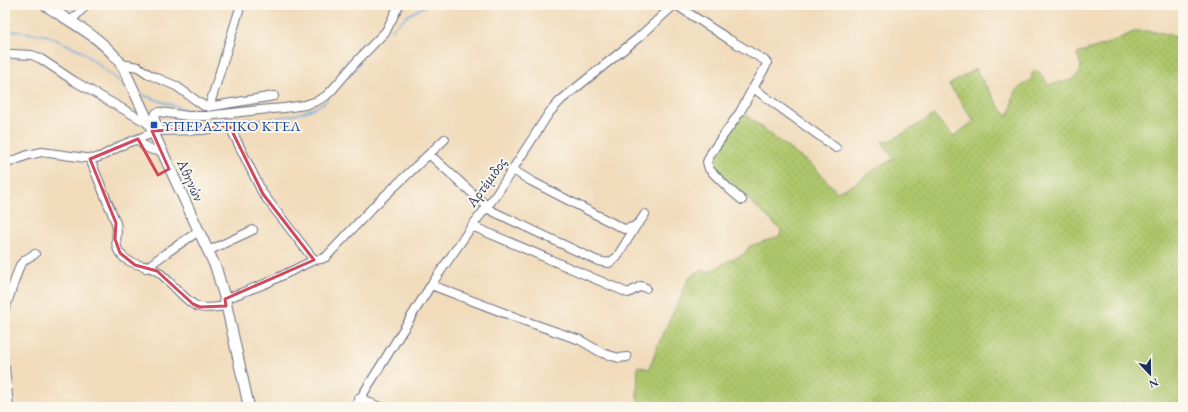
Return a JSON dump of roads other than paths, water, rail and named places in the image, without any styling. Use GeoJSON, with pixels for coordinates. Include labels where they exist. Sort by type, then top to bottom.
{"type":"FeatureCollection","features":[{"type":"Feature","properties":{"kind":"main road","name":"Αθηνών"},"geometry":{"type":"LineString","coordinates":[[45,5],[99,40],[115,55],[122,66],[153,129],[160,150],[199,231],[218,275],[249,407]]}},
{"type":"Feature","properties":{"kind":"street"},"geometry":{"type":"LineString","coordinates":[[71,21],[86,5]]}},
{"type":"Feature","properties":{"kind":"street"},"geometry":{"type":"LineString","coordinates":[[153,129],[154,117],[156,113],[160,112],[188,116],[206,116],[305,106],[317,101],[326,96],[333,89],[357,60],[386,31],[399,5]]}},
{"type":"Feature","properties":{"kind":"street"},"geometry":{"type":"LineString","coordinates":[[675,5],[766,62],[766,66],[740,112],[707,162],[709,169],[732,193],[742,200]]}},
{"type":"Feature","properties":{"kind":"street","name":"Αρτέμιδος"},"geometry":{"type":"LineString","coordinates":[[355,407],[359,398],[431,285],[513,170],[546,118],[558,103],[575,88],[638,38],[675,5]]}},
{"type":"Feature","properties":{"kind":"street"},"geometry":{"type":"LineString","coordinates":[[209,107],[239,11]]}},
{"type":"Feature","properties":{"kind":"street"},"geometry":{"type":"LineString","coordinates":[[12,54],[32,55],[41,59],[153,129],[202,130],[224,126],[230,127],[263,194],[314,260]]}},
{"type":"Feature","properties":{"kind":"street"},"geometry":{"type":"LineString","coordinates":[[122,66],[138,67],[150,75],[176,86],[202,105],[209,107],[274,96]]}},
{"type":"Feature","properties":{"kind":"street"},"geometry":{"type":"LineString","coordinates":[[753,88],[836,148]]}},
{"type":"Feature","properties":{"kind":"street"},"geometry":{"type":"LineString","coordinates":[[5,164],[28,155],[42,152],[90,159],[99,157],[138,139],[153,129]]}},
{"type":"Feature","properties":{"kind":"street"},"geometry":{"type":"LineString","coordinates":[[138,139],[141,144],[148,148],[154,151],[160,150]]}},
{"type":"Feature","properties":{"kind":"street"},"geometry":{"type":"LineString","coordinates":[[90,159],[118,229],[115,239],[116,246],[120,253],[134,265],[157,271],[172,283],[187,299],[198,306],[225,303],[314,260],[326,257],[375,205],[445,140]]}},
{"type":"Feature","properties":{"kind":"street"},"geometry":{"type":"LineString","coordinates":[[429,154],[487,207],[598,262],[605,263],[613,260],[620,254],[636,226],[640,223],[645,214]]}},
{"type":"Feature","properties":{"kind":"street"},"geometry":{"type":"LineString","coordinates":[[513,170],[531,181],[624,229],[636,226]]}},
{"type":"Feature","properties":{"kind":"street"},"geometry":{"type":"LineString","coordinates":[[472,226],[628,293],[641,286],[646,288]]}},
{"type":"Feature","properties":{"kind":"street"},"geometry":{"type":"LineString","coordinates":[[208,251],[253,230]]}},
{"type":"Feature","properties":{"kind":"street"},"geometry":{"type":"LineString","coordinates":[[146,268],[166,252],[199,231]]}},
{"type":"Feature","properties":{"kind":"street"},"geometry":{"type":"LineString","coordinates":[[5,309],[20,265],[26,259],[35,254]]}},
{"type":"Feature","properties":{"kind":"street"},"geometry":{"type":"LineString","coordinates":[[431,285],[580,340],[602,353],[619,358],[627,357]]}},
{"type":"Feature","properties":{"kind":"street"},"geometry":{"type":"LineString","coordinates":[[5,368],[9,407]]}},
{"type":"Feature","properties":{"kind":"street"},"geometry":{"type":"LineString","coordinates":[[359,398],[380,407]]}},
{"type":"Feature","properties":{"kind":"waterway"},"geometry":{"type":"LineString","coordinates":[[391,30],[407,16],[427,5]]}},
{"type":"Feature","properties":{"kind":"waterway"},"geometry":{"type":"LineString","coordinates":[[5,30],[45,35],[80,50],[129,89]]}},
{"type":"Feature","properties":{"kind":"waterway"},"geometry":{"type":"LineString","coordinates":[[348,77],[361,62]]}},
{"type":"Feature","properties":{"kind":"waterway"},"geometry":{"type":"LineString","coordinates":[[140,94],[192,112]]}},
{"type":"Feature","properties":{"kind":"waterway"},"geometry":{"type":"LineString","coordinates":[[224,117],[263,119],[293,115],[319,106],[328,99]]}},
{"type":"Feature","properties":{"kind":"place","name":"ΥΠΕΡΑΣΤΙΚΟ ΚΤΕΛ"},"geometry":{"type":"Point","coordinates":[154,125]}}]}
